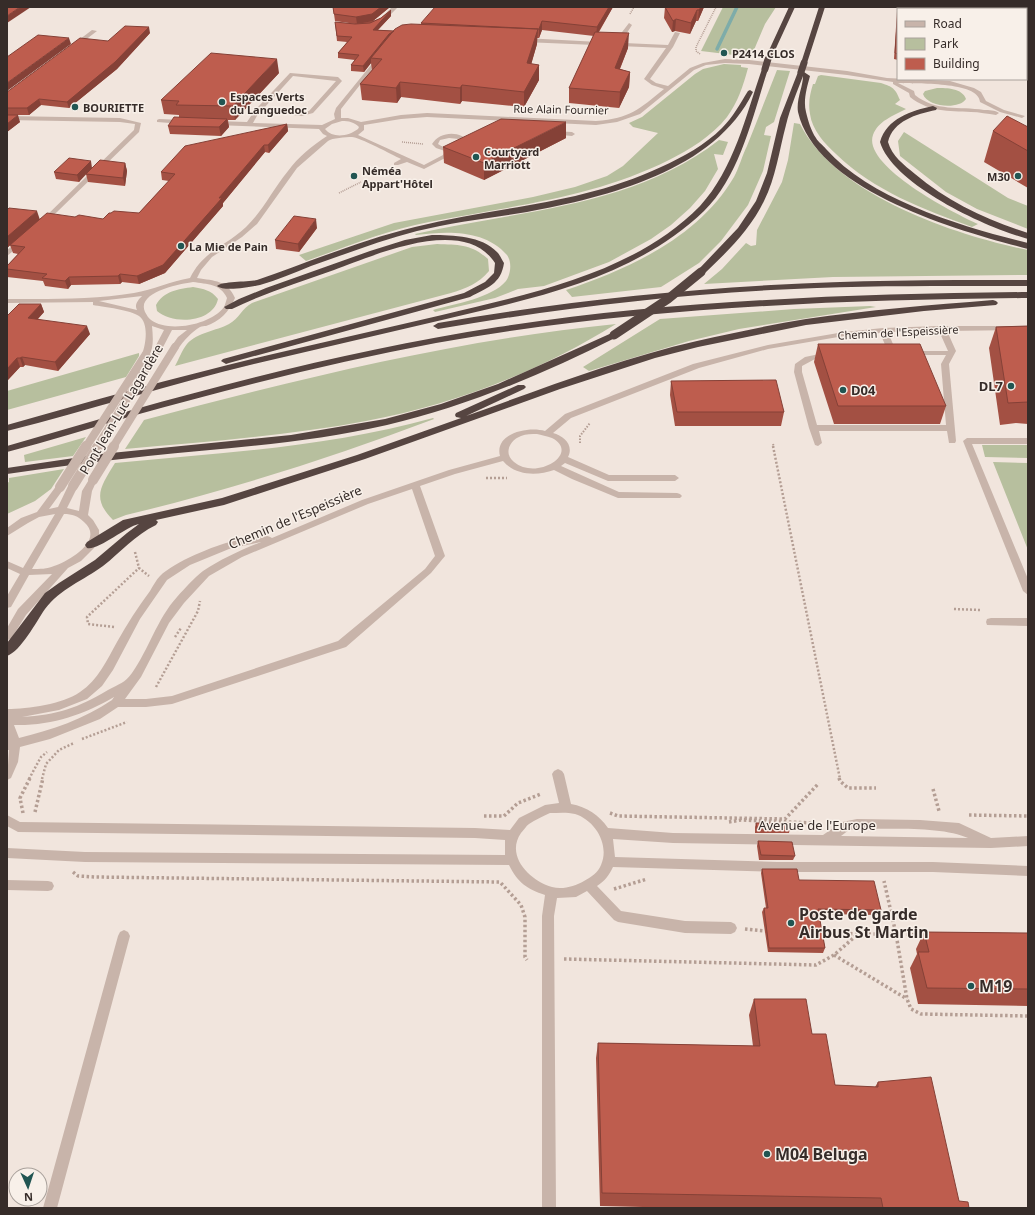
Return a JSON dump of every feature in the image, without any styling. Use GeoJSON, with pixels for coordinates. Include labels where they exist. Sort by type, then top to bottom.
{"type":"FeatureCollection","features":[{"type":"Feature","properties":{"kind":"highway"},"geometry":{"type":"LineString","coordinates":[[7,428],[222,370],[507,302],[605,270],[645,250],[665,238],[692,217],[714,193],[738,147],[764,69],[792,7]]}},
{"type":"Feature","properties":{"kind":"highway"},"geometry":{"type":"LineString","coordinates":[[401,443],[536,380],[614,335],[668,299],[701,272],[724,250],[742,230],[760,202],[770,176],[788,106],[801,72],[822,7]]}},
{"type":"Feature","properties":{"kind":"highway"},"geometry":{"type":"LineString","coordinates":[[801,72],[807,76],[802,102],[802,112],[805,122],[816,143],[847,172],[882,194],[914,210],[982,234],[1028,246]]}},
{"type":"Feature","properties":{"kind":"highway"},"geometry":{"type":"LineString","coordinates":[[221,286],[260,282],[415,229],[457,220],[544,206],[577,199],[630,182],[674,164],[706,144],[730,123],[740,111],[750,91],[758,88]]}},
{"type":"Feature","properties":{"kind":"highway"},"geometry":{"type":"LineString","coordinates":[[933,108],[908,116],[889,129],[884,142],[890,155],[922,185],[953,206],[991,224],[1028,236]]}},
{"type":"Feature","properties":{"kind":"highway"},"geometry":{"type":"LineString","coordinates":[[40,419],[236,358],[467,295],[482,289],[493,281],[499,272],[500,264],[496,255],[492,251],[475,242],[452,237],[432,238],[393,247],[257,295],[229,307]]}},
{"type":"Feature","properties":{"kind":"highway"},"geometry":{"type":"LineString","coordinates":[[306,350],[485,318],[649,297],[746,289],[819,286],[1028,283]]}},
{"type":"Feature","properties":{"kind":"highway"},"geometry":{"type":"LineString","coordinates":[[7,449],[176,400],[265,377],[385,351],[504,329],[636,312],[756,302],[891,297],[1028,295]]}},
{"type":"Feature","properties":{"kind":"highway"},"geometry":{"type":"LineString","coordinates":[[91,545],[127,523],[224,501],[275,485],[401,443],[557,387],[652,356],[697,344],[806,322],[866,314],[924,308],[1028,302]]}},
{"type":"Feature","properties":{"kind":"highway"},"geometry":{"type":"LineString","coordinates":[[7,471],[95,459],[301,437],[384,422],[440,408],[510,384],[614,335]]}},
{"type":"Feature","properties":{"kind":"highway"},"geometry":{"type":"LineString","coordinates":[[7,651],[17,641],[45,601],[100,562],[136,530],[168,514]]}},
{"type":"Feature","properties":{"kind":"street"},"geometry":{"type":"LineString","coordinates":[[374,24],[381,22],[395,7]]}},
{"type":"Feature","properties":{"kind":"street"},"geometry":{"type":"LineString","coordinates":[[980,7],[1028,8]]}},
{"type":"Feature","properties":{"kind":"street"},"geometry":{"type":"LineString","coordinates":[[621,44],[622,36],[629,25]]}},
{"type":"Feature","properties":{"kind":"street"},"geometry":{"type":"LineString","coordinates":[[69,50],[94,31]]}},
{"type":"Feature","properties":{"kind":"street"},"geometry":{"type":"LineString","coordinates":[[668,88],[654,84],[647,79],[670,47],[677,33]]}},
{"type":"Feature","properties":{"kind":"street"},"geometry":{"type":"LineString","coordinates":[[518,40],[670,47]]}},
{"type":"Feature","properties":{"kind":"street"},"geometry":{"type":"LineString","coordinates":[[212,122],[323,127],[338,120],[336,114],[338,110],[386,49]]}},
{"type":"Feature","properties":{"kind":"street","name":"Rue Alain Fournier"},"geometry":{"type":"LineString","coordinates":[[338,120],[352,120],[361,124],[401,117],[427,115],[596,123],[607,122],[629,117],[638,113],[692,70],[713,63],[749,62],[847,73],[887,80],[962,85],[979,93],[983,100],[982,101],[990,107],[1025,117]]}},
{"type":"Feature","properties":{"kind":"street"},"geometry":{"type":"LineString","coordinates":[[249,124],[257,111],[262,110],[302,114],[311,112],[339,81],[338,79],[292,74],[260,108],[262,110]]}},
{"type":"Feature","properties":{"kind":"street","name":"Rue Alain Fournier"},"geometry":{"type":"LineString","coordinates":[[887,80],[912,92],[912,96],[918,102],[933,108],[945,111],[969,110],[1025,117]]}},
{"type":"Feature","properties":{"kind":"street"},"geometry":{"type":"LineString","coordinates":[[912,92],[917,87],[928,83]]}},
{"type":"Feature","properties":{"kind":"street"},"geometry":{"type":"LineString","coordinates":[[969,110],[977,107],[982,101]]}},
{"type":"Feature","properties":{"kind":"street"},"geometry":{"type":"LineString","coordinates":[[7,118],[120,120],[138,123],[137,131],[37,228]]}},
{"type":"Feature","properties":{"kind":"street"},"geometry":{"type":"LineString","coordinates":[[159,121],[189,122]]}},
{"type":"Feature","properties":{"kind":"street"},"geometry":{"type":"LineString","coordinates":[[323,127],[325,133],[331,136],[342,137],[353,135],[361,130],[361,124]]}},
{"type":"Feature","properties":{"kind":"street"},"geometry":{"type":"LineString","coordinates":[[544,133],[572,134]]}},
{"type":"Feature","properties":{"kind":"street"},"geometry":{"type":"LineString","coordinates":[[353,135],[424,167],[445,156],[449,150]]}},
{"type":"Feature","properties":{"kind":"street"},"geometry":{"type":"LineString","coordinates":[[193,280],[208,255],[237,238],[248,229],[300,161],[331,136]]}},
{"type":"Feature","properties":{"kind":"street"},"geometry":{"type":"LineString","coordinates":[[446,136],[461,137],[469,140],[463,147],[449,150],[440,148],[435,144],[438,139],[446,136]]}},
{"type":"Feature","properties":{"kind":"street"},"geometry":{"type":"LineString","coordinates":[[393,166],[407,159]]}},
{"type":"Feature","properties":{"kind":"street"},"geometry":{"type":"LineString","coordinates":[[7,254],[26,238]]}},
{"type":"Feature","properties":{"kind":"street"},"geometry":{"type":"LineString","coordinates":[[7,301],[78,301],[123,297],[151,292],[170,284],[193,280],[221,286],[231,297],[229,307],[220,316],[198,326],[170,328],[161,327],[148,322],[141,314],[121,308],[78,301]]}},
{"type":"Feature","properties":{"kind":"street"},"geometry":{"type":"LineString","coordinates":[[141,314],[140,306],[151,292]]}},
{"type":"Feature","properties":{"kind":"street","name":"Pont Jean-Luc Lagardère"},"geometry":{"type":"LineString","coordinates":[[41,513],[60,487],[146,354],[149,347],[150,338],[148,322]]}},
{"type":"Feature","properties":{"kind":"street","name":"Pont Jean-Luc Lagardère"},"geometry":{"type":"LineString","coordinates":[[83,516],[87,491],[93,480],[175,346],[180,339],[198,326]]}},
{"type":"Feature","properties":{"kind":"street"},"geometry":{"type":"LineString","coordinates":[[7,604],[61,510],[73,486],[170,328]]}},
{"type":"Feature","properties":{"kind":"street"},"geometry":{"type":"LineString","coordinates":[[942,328],[952,348],[945,364],[952,441]]}},
{"type":"Feature","properties":{"kind":"street","name":"Chemin de l'Espeissière"},"geometry":{"type":"LineString","coordinates":[[547,433],[568,416],[696,366],[768,347],[844,334],[883,330],[1028,328]]}},
{"type":"Feature","properties":{"kind":"street"},"geometry":{"type":"LineString","coordinates":[[883,330],[889,354],[951,353]]}},
{"type":"Feature","properties":{"kind":"street"},"geometry":{"type":"LineString","coordinates":[[818,443],[798,366],[810,358],[838,354]]}},
{"type":"Feature","properties":{"kind":"street"},"geometry":{"type":"LineString","coordinates":[[813,428],[950,428]]}},
{"type":"Feature","properties":{"kind":"street"},"geometry":{"type":"LineString","coordinates":[[537,431],[547,433],[562,441],[566,447],[567,453],[564,459],[556,467],[542,471],[527,471],[517,468],[504,458],[502,452],[504,445],[509,439],[516,435],[537,431]]}},
{"type":"Feature","properties":{"kind":"street"},"geometry":{"type":"LineString","coordinates":[[1028,441],[967,441],[1028,591]]}},
{"type":"Feature","properties":{"kind":"street","name":"Chemin de l'Espeissière"},"geometry":{"type":"LineString","coordinates":[[11,745],[46,736],[96,716],[116,703],[137,674],[165,622],[185,595],[206,574],[239,555],[274,539],[365,502],[452,472],[504,458]]}},
{"type":"Feature","properties":{"kind":"street"},"geometry":{"type":"LineString","coordinates":[[564,459],[608,478],[675,478]]}},
{"type":"Feature","properties":{"kind":"street"},"geometry":{"type":"LineString","coordinates":[[556,467],[575,477],[618,495],[677,496]]}},
{"type":"Feature","properties":{"kind":"street"},"geometry":{"type":"LineString","coordinates":[[116,703],[146,703],[172,700],[342,644],[428,571],[440,556],[415,485]]}},
{"type":"Feature","properties":{"kind":"street"},"geometry":{"type":"LineString","coordinates":[[7,533],[13,526],[26,518],[41,513],[61,510],[73,512],[83,516],[90,521],[94,528],[94,536],[91,545],[84,554],[64,567],[22,612],[7,636]]}},
{"type":"Feature","properties":{"kind":"street"},"geometry":{"type":"LineString","coordinates":[[7,713],[18,713],[58,706],[83,696],[91,690],[109,668],[136,617],[164,578],[187,564],[227,546],[259,539],[274,539]]}},
{"type":"Feature","properties":{"kind":"street"},"geometry":{"type":"LineString","coordinates":[[7,564],[14,569],[26,572],[43,572],[64,567]]}},
{"type":"Feature","properties":{"kind":"street"},"geometry":{"type":"LineString","coordinates":[[991,622],[1028,622]]}},
{"type":"Feature","properties":{"kind":"street"},"geometry":{"type":"LineString","coordinates":[[7,775],[12,764],[11,745],[14,736],[7,722],[26,722],[54,718],[93,704],[113,691],[129,685]]}},
{"type":"Feature","properties":{"kind":"street"},"geometry":{"type":"LineString","coordinates":[[558,774],[566,808]]}},
{"type":"Feature","properties":{"kind":"street"},"geometry":{"type":"LineString","coordinates":[[549,808],[566,808],[582,812],[596,821],[606,833],[610,847],[609,862],[602,876],[590,886],[572,893],[552,893],[533,887],[519,875],[511,860],[510,847],[512,835],[521,822],[534,813],[549,808]]}},
{"type":"Feature","properties":{"kind":"street"},"geometry":{"type":"LineString","coordinates":[[7,820],[18,827],[475,833],[512,835]]}},
{"type":"Feature","properties":{"kind":"street"},"geometry":{"type":"LineString","coordinates":[[826,840],[846,826],[912,825],[959,828],[991,842]]}},
{"type":"Feature","properties":{"kind":"street","name":"Avenue de l'Europe"},"geometry":{"type":"LineString","coordinates":[[606,833],[673,838],[991,842],[1028,841]]}},
{"type":"Feature","properties":{"kind":"street"},"geometry":{"type":"LineString","coordinates":[[7,853],[85,857],[511,860]]}},
{"type":"Feature","properties":{"kind":"street"},"geometry":{"type":"LineString","coordinates":[[609,862],[777,867],[933,867],[1028,871]]}},
{"type":"Feature","properties":{"kind":"street"},"geometry":{"type":"LineString","coordinates":[[7,885],[48,886]]}},
{"type":"Feature","properties":{"kind":"street"},"geometry":{"type":"LineString","coordinates":[[590,886],[618,916],[685,927],[731,928]]}},
{"type":"Feature","properties":{"kind":"street"},"geometry":{"type":"LineString","coordinates":[[549,1208],[548,916],[552,893]]}},
{"type":"Feature","properties":{"kind":"street"},"geometry":{"type":"LineString","coordinates":[[50,1208],[124,936]]}},
{"type":"Feature","properties":{"kind":"path"},"geometry":{"type":"LineString","coordinates":[[713,63],[696,51],[696,47],[716,7]]}},
{"type":"Feature","properties":{"kind":"path"},"geometry":{"type":"LineString","coordinates":[[396,141],[435,144]]}},
{"type":"Feature","properties":{"kind":"path"},"geometry":{"type":"LineString","coordinates":[[377,173],[393,166]]}},
{"type":"Feature","properties":{"kind":"path"},"geometry":{"type":"LineString","coordinates":[[340,193],[361,182]]}},
{"type":"Feature","properties":{"kind":"path"},"geometry":{"type":"LineString","coordinates":[[576,465],[581,456],[580,436],[594,419]]}},
{"type":"Feature","properties":{"kind":"path"},"geometry":{"type":"LineString","coordinates":[[773,444],[840,781],[848,788],[876,788]]}},
{"type":"Feature","properties":{"kind":"path"},"geometry":{"type":"LineString","coordinates":[[483,478],[509,479]]}},
{"type":"Feature","properties":{"kind":"path"},"geometry":{"type":"LineString","coordinates":[[120,628],[88,624],[87,616],[139,568]]}},
{"type":"Feature","properties":{"kind":"path"},"geometry":{"type":"LineString","coordinates":[[146,703],[198,611],[201,597]]}},
{"type":"Feature","properties":{"kind":"path"},"geometry":{"type":"LineString","coordinates":[[954,610],[980,610]]}},
{"type":"Feature","properties":{"kind":"path"},"geometry":{"type":"LineString","coordinates":[[35,812],[46,764],[51,757],[73,743],[127,722]]}},
{"type":"Feature","properties":{"kind":"path"},"geometry":{"type":"LineString","coordinates":[[24,813],[20,798],[41,757],[49,749]]}},
{"type":"Feature","properties":{"kind":"path"},"geometry":{"type":"LineString","coordinates":[[607,812],[618,816],[785,819],[819,783]]}},
{"type":"Feature","properties":{"kind":"path"},"geometry":{"type":"LineString","coordinates":[[934,790],[940,815]]}},
{"type":"Feature","properties":{"kind":"path"},"geometry":{"type":"LineString","coordinates":[[670,816],[672,822]]}},
{"type":"Feature","properties":{"kind":"path"},"geometry":{"type":"LineString","coordinates":[[69,870],[78,876],[95,877],[500,882],[521,905],[525,917],[525,957],[527,960]]}},
{"type":"Feature","properties":{"kind":"path"},"geometry":{"type":"LineString","coordinates":[[883,876],[896,934],[907,998],[911,1009],[921,1014],[1028,1016]]}},
{"type":"Feature","properties":{"kind":"path"},"geometry":{"type":"LineString","coordinates":[[820,932],[927,935]]}},
{"type":"Feature","properties":{"kind":"path"},"geometry":{"type":"LineString","coordinates":[[564,959],[816,964],[834,955],[858,934]]}},
{"type":"Feature","properties":{"kind":"path"},"geometry":{"type":"LineString","coordinates":[[834,955],[907,998]]}},
{"type":"Feature","properties":{"kind":"green space"},"geometry":{"type":"Polygon","coordinates":[[[723,7],[776,7],[765,24],[751,57],[701,51],[723,7]]]}},
{"type":"Feature","properties":{"kind":"green space"},"geometry":{"type":"Polygon","coordinates":[[[724,64],[741,65],[741,67],[748,68],[734,106],[721,124],[707,136],[692,147],[669,160],[640,173],[581,192],[413,225],[367,239],[306,261],[299,255],[394,223],[533,197],[575,187],[607,176],[623,166],[658,133],[633,127],[629,123],[642,117],[703,69],[724,64]]]}},
{"type":"Feature","properties":{"kind":"green space"},"geometry":{"type":"Polygon","coordinates":[[[777,70],[790,71],[774,122],[766,127],[764,135],[771,136],[763,171],[748,205],[721,241],[699,263],[661,287],[572,297],[566,290],[590,282],[638,261],[682,234],[702,217],[719,198],[734,177],[777,70]]]}},
{"type":"Feature","properties":{"kind":"green space"},"geometry":{"type":"Polygon","coordinates":[[[821,75],[881,83],[893,88],[900,100],[895,104],[906,109],[882,122],[878,126],[873,135],[873,147],[882,161],[895,174],[932,200],[978,224],[972,227],[900,198],[866,178],[832,150],[823,141],[813,126],[809,110],[810,95],[813,84],[815,84],[818,76],[821,75]]]}},
{"type":"Feature","properties":{"kind":"green space"},"geometry":{"type":"Polygon","coordinates":[[[937,88],[958,91],[964,95],[966,99],[957,105],[950,106],[943,106],[930,102],[923,94],[925,91],[937,88]]]}},
{"type":"Feature","properties":{"kind":"green space"},"geometry":{"type":"Polygon","coordinates":[[[794,123],[800,124],[817,149],[840,172],[868,191],[900,208],[933,222],[966,234],[1028,250],[1028,275],[833,277],[704,284],[722,269],[746,243],[751,246],[756,245],[757,230],[782,182],[788,160],[794,123]]]}},
{"type":"Feature","properties":{"kind":"green space"},"geometry":{"type":"Polygon","coordinates":[[[904,132],[1008,198],[1028,206],[1028,229],[977,209],[946,192],[900,156],[898,141],[904,132]]]}},
{"type":"Feature","properties":{"kind":"green space"},"geometry":{"type":"Polygon","coordinates":[[[719,140],[728,142],[723,155],[714,154],[718,169],[705,191],[690,208],[671,225],[651,239],[609,262],[544,286],[518,289],[495,298],[435,312],[433,310],[472,300],[500,287],[509,275],[510,261],[507,255],[498,247],[488,240],[476,236],[452,233],[415,234],[573,204],[612,193],[649,180],[685,163],[719,140]]]}},
{"type":"Feature","properties":{"kind":"green space"},"geometry":{"type":"Polygon","coordinates":[[[437,244],[459,245],[476,250],[488,259],[489,271],[472,285],[451,293],[175,366],[185,346],[191,340],[202,334],[229,324],[252,303],[412,247],[437,244]]]}},
{"type":"Feature","properties":{"kind":"green space"},"geometry":{"type":"Polygon","coordinates":[[[193,287],[207,290],[218,299],[215,307],[209,313],[201,317],[182,320],[164,315],[157,311],[156,305],[159,300],[167,294],[177,290],[193,287]]]}},
{"type":"Feature","properties":{"kind":"green space"},"geometry":{"type":"Polygon","coordinates":[[[876,307],[739,329],[689,341],[589,371],[583,367],[660,319],[794,309],[876,307]]]}},
{"type":"Feature","properties":{"kind":"green space"},"geometry":{"type":"Polygon","coordinates":[[[616,324],[557,357],[527,371],[464,396],[432,406],[366,421],[306,431],[125,449],[144,420],[202,405],[319,376],[437,351],[556,331],[616,324]]]}},
{"type":"Feature","properties":{"kind":"green space"},"geometry":{"type":"Polygon","coordinates":[[[139,353],[139,356],[126,377],[7,410],[7,391],[139,353]]]}},
{"type":"Feature","properties":{"kind":"green space"},"geometry":{"type":"Polygon","coordinates":[[[434,419],[396,433],[282,472],[204,495],[126,515],[113,520],[106,512],[100,498],[102,485],[115,463],[275,448],[354,436],[434,419]]]}},
{"type":"Feature","properties":{"kind":"green space"},"geometry":{"type":"Polygon","coordinates":[[[86,437],[73,456],[25,462],[24,455],[86,437]]]}},
{"type":"Feature","properties":{"kind":"green space"},"geometry":{"type":"Polygon","coordinates":[[[982,445],[1028,445],[1028,458],[985,457],[982,445]]]}},
{"type":"Feature","properties":{"kind":"green space"},"geometry":{"type":"Polygon","coordinates":[[[993,462],[1028,463],[1028,550],[993,462]]]}},
{"type":"Feature","properties":{"kind":"green space"},"geometry":{"type":"Polygon","coordinates":[[[64,469],[51,489],[35,501],[7,514],[7,483],[9,482],[9,478],[64,469]]]}},
{"type":"Feature","properties":{"kind":"building"},"geometry":{"type":"Polygon","coordinates":[[[7,7],[20,7],[7,16],[7,7]]]}},
{"type":"Feature","properties":{"kind":"building"},"geometry":{"type":"Polygon","coordinates":[[[333,7],[381,7],[372,14],[356,17],[334,14],[333,7]]]}},
{"type":"Feature","properties":{"kind":"building"},"geometry":{"type":"Polygon","coordinates":[[[435,7],[609,7],[597,27],[542,21],[539,29],[421,23],[435,7]]]}},
{"type":"Feature","properties":{"kind":"building"},"geometry":{"type":"Polygon","coordinates":[[[665,7],[701,7],[697,10],[691,23],[676,19],[673,21],[665,7]]]}},
{"type":"Feature","properties":{"kind":"building"},"geometry":{"type":"Polygon","coordinates":[[[898,7],[923,7],[923,8],[898,7]]]}},
{"type":"Feature","properties":{"kind":"building"},"geometry":{"type":"Polygon","coordinates":[[[391,10],[373,30],[394,31],[389,34],[363,66],[351,65],[359,55],[338,53],[352,37],[337,36],[335,22],[355,24],[370,23],[381,18],[391,10]]]}},
{"type":"Feature","properties":{"kind":"building"},"geometry":{"type":"Polygon","coordinates":[[[411,24],[538,29],[527,63],[539,65],[524,92],[462,85],[460,88],[400,82],[396,88],[360,84],[382,59],[371,58],[395,29],[402,25],[411,24]]]}},
{"type":"Feature","properties":{"kind":"building"},"geometry":{"type":"Polygon","coordinates":[[[897,24],[897,54],[895,53],[897,24]]]}},
{"type":"Feature","properties":{"kind":"building"},"geometry":{"type":"Polygon","coordinates":[[[125,26],[149,27],[115,62],[67,102],[39,99],[27,108],[7,108],[7,92],[80,38],[108,41],[125,26]]]}},
{"type":"Feature","properties":{"kind":"building"},"geometry":{"type":"Polygon","coordinates":[[[595,32],[629,33],[615,68],[630,72],[620,92],[569,88],[595,32]]]}},
{"type":"Feature","properties":{"kind":"building"},"geometry":{"type":"Polygon","coordinates":[[[38,35],[69,38],[7,83],[7,57],[38,35]]]}},
{"type":"Feature","properties":{"kind":"building"},"geometry":{"type":"Polygon","coordinates":[[[211,53],[277,59],[233,106],[176,105],[179,101],[161,100],[211,53]]]}},
{"type":"Feature","properties":{"kind":"building"},"geometry":{"type":"Polygon","coordinates":[[[7,115],[18,115],[7,124],[7,115]]]}},
{"type":"Feature","properties":{"kind":"building"},"geometry":{"type":"Polygon","coordinates":[[[1007,116],[1028,127],[1028,151],[993,131],[1007,116]]]}},
{"type":"Feature","properties":{"kind":"building"},"geometry":{"type":"Polygon","coordinates":[[[174,117],[227,119],[219,127],[168,126],[174,117]]]}},
{"type":"Feature","properties":{"kind":"building"},"geometry":{"type":"Polygon","coordinates":[[[501,119],[566,122],[484,163],[443,147],[501,119]]]}},
{"type":"Feature","properties":{"kind":"building"},"geometry":{"type":"Polygon","coordinates":[[[287,124],[268,145],[264,145],[219,198],[222,198],[163,265],[137,276],[120,274],[118,276],[69,277],[65,281],[42,278],[47,274],[7,269],[7,266],[25,247],[10,245],[47,213],[75,217],[79,215],[103,219],[109,213],[114,211],[139,213],[175,174],[161,172],[185,146],[287,124]]]}},
{"type":"Feature","properties":{"kind":"building"},"geometry":{"type":"Polygon","coordinates":[[[69,158],[91,161],[77,175],[54,172],[69,158]]]}},
{"type":"Feature","properties":{"kind":"building"},"geometry":{"type":"Polygon","coordinates":[[[100,160],[125,163],[123,178],[86,174],[100,160]]]}},
{"type":"Feature","properties":{"kind":"building"},"geometry":{"type":"Polygon","coordinates":[[[9,208],[37,211],[7,237],[7,210],[9,208]]]}},
{"type":"Feature","properties":{"kind":"building"},"geometry":{"type":"Polygon","coordinates":[[[294,216],[316,219],[298,244],[275,240],[294,216]]]}},
{"type":"Feature","properties":{"kind":"building"},"geometry":{"type":"Polygon","coordinates":[[[19,304],[41,304],[28,318],[87,326],[55,362],[22,357],[17,358],[7,369],[7,316],[19,304]]]}},
{"type":"Feature","properties":{"kind":"building"},"geometry":{"type":"Polygon","coordinates":[[[1028,326],[1028,402],[1008,403],[996,327],[1028,326]]]}},
{"type":"Feature","properties":{"kind":"building"},"geometry":{"type":"Polygon","coordinates":[[[818,344],[920,344],[946,406],[838,406],[818,344]]]}},
{"type":"Feature","properties":{"kind":"building"},"geometry":{"type":"Polygon","coordinates":[[[776,380],[784,412],[677,412],[671,381],[776,380]]]}},
{"type":"Feature","properties":{"kind":"building"},"geometry":{"type":"Polygon","coordinates":[[[756,823],[789,823],[790,828],[757,828],[756,823]]]}},
{"type":"Feature","properties":{"kind":"building"},"geometry":{"type":"Polygon","coordinates":[[[758,841],[792,842],[795,856],[761,855],[758,841]]]}},
{"type":"Feature","properties":{"kind":"building","name":"Poste de garde Airbus St Martin"},"geometry":{"type":"Polygon","coordinates":[[[762,869],[797,869],[799,880],[874,881],[881,910],[818,909],[825,948],[769,948],[764,908],[768,908],[762,869]]]}},
{"type":"Feature","properties":{"kind":"building","name":"M19"},"geometry":{"type":"Polygon","coordinates":[[[924,932],[1028,933],[1028,989],[927,988],[918,952],[929,952],[924,932]]]}},
{"type":"Feature","properties":{"kind":"building","name":"M04 Beluga"},"geometry":{"type":"Polygon","coordinates":[[[754,999],[806,999],[812,1034],[826,1034],[835,1085],[878,1087],[878,1082],[931,1077],[959,1201],[968,1202],[969,1208],[883,1208],[881,1198],[602,1193],[598,1043],[760,1046],[754,999]]]}},
{"type":"Feature","properties":{"kind":"waterway"},"geometry":{"type":"LineString","coordinates":[[717,49],[737,7]]}},
{"type":"Feature","properties":{"kind":"place","name":"P2414 CLOS"},"geometry":{"type":"Point","coordinates":[724,53]}},
{"type":"Feature","properties":{"kind":"place","name":"Espaces Verts du Languedoc"},"geometry":{"type":"Point","coordinates":[222,102]}},
{"type":"Feature","properties":{"kind":"place","name":"BOURIETTE"},"geometry":{"type":"Point","coordinates":[75,107]}},
{"type":"Feature","properties":{"kind":"place","name":"Courtyard Marriott"},"geometry":{"type":"Point","coordinates":[476,157]}},
{"type":"Feature","properties":{"kind":"place","name":"Néméa Appart'Hôtel"},"geometry":{"type":"Point","coordinates":[354,176]}},
{"type":"Feature","properties":{"kind":"place","name":"M30"},"geometry":{"type":"Point","coordinates":[1018,176]}},
{"type":"Feature","properties":{"kind":"place","name":"La Mie de Pain"},"geometry":{"type":"Point","coordinates":[181,246]}},
{"type":"Feature","properties":{"kind":"place","name":"DL7"},"geometry":{"type":"Point","coordinates":[1011,386]}},
{"type":"Feature","properties":{"kind":"place","name":"D04"},"geometry":{"type":"Point","coordinates":[843,390]}},
{"type":"Feature","properties":{"kind":"place","name":"Poste de garde Airbus St Martin"},"geometry":{"type":"Point","coordinates":[791,923]}},
{"type":"Feature","properties":{"kind":"place","name":"M19"},"geometry":{"type":"Point","coordinates":[971,986]}},
{"type":"Feature","properties":{"kind":"place","name":"M04 Beluga"},"geometry":{"type":"Point","coordinates":[767,1154]}}]}
